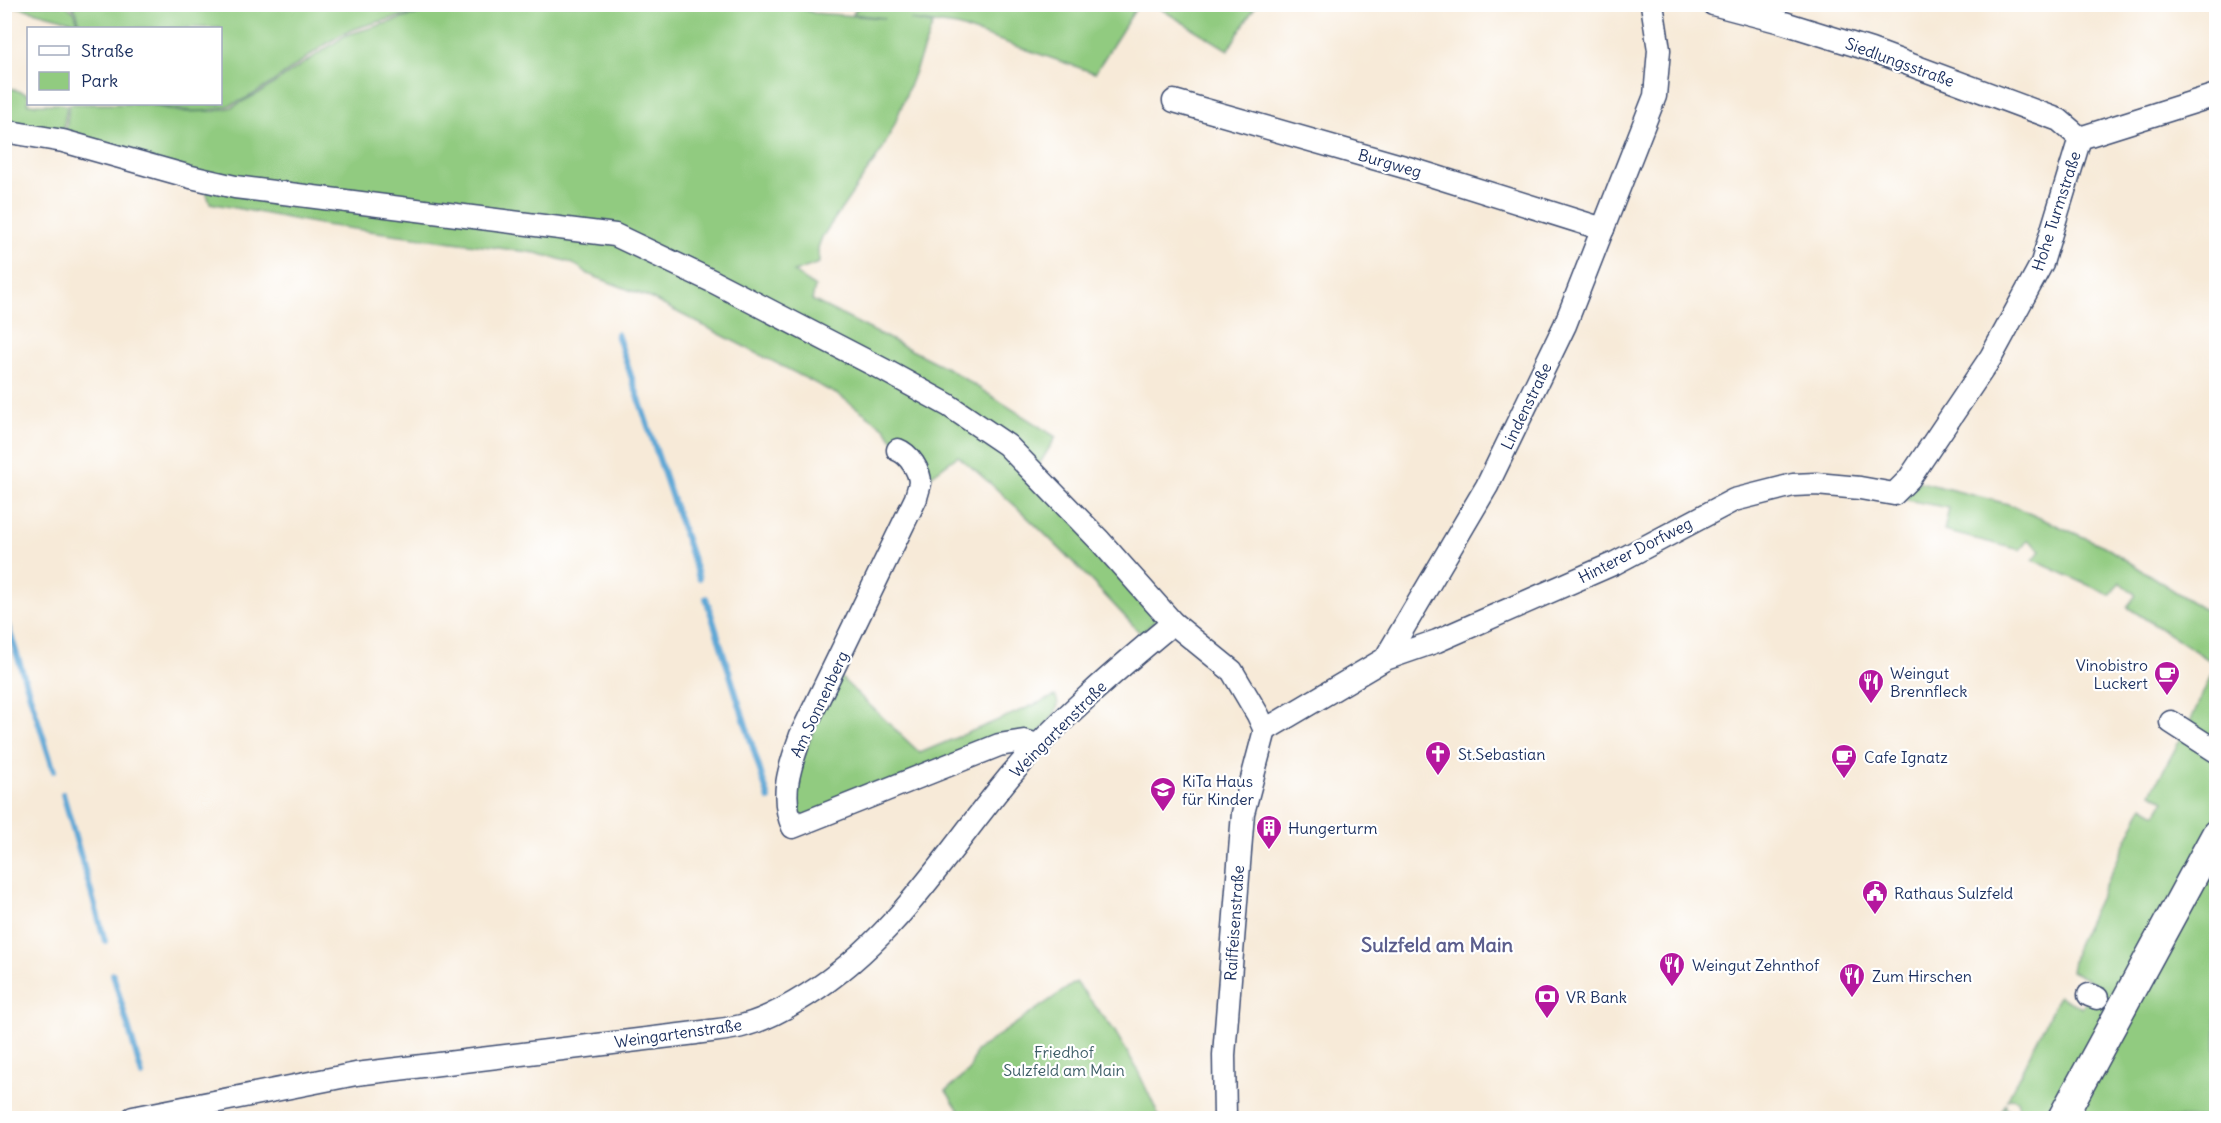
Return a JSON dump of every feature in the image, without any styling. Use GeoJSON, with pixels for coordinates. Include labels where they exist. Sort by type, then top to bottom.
{"type":"FeatureCollection","features":[{"type":"Feature","properties":{"kind":"main road"},"geometry":{"type":"LineString","coordinates":[[2062,1119],[2217,834]]}},
{"type":"Feature","properties":{"kind":"street","name":"Lindenstraße"},"geometry":{"type":"LineString","coordinates":[[1265,730],[1385,659],[1487,486],[1565,326],[1655,96],[1659,50],[1652,4]]}},
{"type":"Feature","properties":{"kind":"street","name":"Siedlungsstraße"},"geometry":{"type":"LineString","coordinates":[[1713,4],[1781,22],[1871,51],[2059,120],[2080,138]]}},
{"type":"Feature","properties":{"kind":"street","name":"Hohe Turmstraße"},"geometry":{"type":"LineString","coordinates":[[1894,494],[1909,479],[1991,357],[2042,263],[2080,138],[2217,95]]}},
{"type":"Feature","properties":{"kind":"street","name":"Burgweg"},"geometry":{"type":"LineString","coordinates":[[1174,101],[1408,168],[1603,229]]}},
{"type":"Feature","properties":{"kind":"street"},"geometry":{"type":"LineString","coordinates":[[4,131],[63,141],[235,187],[615,235],[714,282],[948,405],[1007,445],[1100,541],[1173,623],[1232,671],[1265,730]]}},
{"type":"Feature","properties":{"kind":"street","name":"Am Sonnenberg"},"geometry":{"type":"LineString","coordinates":[[898,450],[903,452],[918,473],[920,483],[916,498],[801,735],[787,776],[787,812],[793,827],[999,745],[1024,741],[1038,745]]}},
{"type":"Feature","properties":{"kind":"street","name":"Hinterer Dorfweg"},"geometry":{"type":"LineString","coordinates":[[1385,659],[1437,641],[1614,563],[1734,500],[1793,484],[1860,488],[1894,494]]}},
{"type":"Feature","properties":{"kind":"street","name":"Weingartenstraße"},"geometry":{"type":"LineString","coordinates":[[133,1119],[357,1074],[745,1025],[787,1007],[836,977],[876,941],[922,889],[1009,777],[1038,745],[1142,648],[1173,623]]}},
{"type":"Feature","properties":{"kind":"street"},"geometry":{"type":"LineString","coordinates":[[2171,722],[2217,751]]}},
{"type":"Feature","properties":{"kind":"street","name":"Raiffeisenstraße"},"geometry":{"type":"LineString","coordinates":[[1225,1119],[1224,1055],[1243,813],[1265,730]]}},
{"type":"Feature","properties":{"kind":"green space"},"geometry":{"type":"Polygon","coordinates":[[[789,4],[814,13],[885,18],[853,14],[859,4],[1138,5],[1095,73],[957,26],[910,20],[933,24],[894,126],[882,150],[822,237],[818,248],[819,263],[794,272],[815,287],[812,300],[949,369],[1056,437],[1032,476],[1162,614],[1141,634],[1052,542],[958,456],[921,483],[885,428],[840,396],[648,297],[588,274],[571,263],[536,253],[324,225],[210,203],[203,183],[65,139],[69,105],[150,105],[181,112],[215,111],[232,107],[261,92],[346,35],[448,5],[789,4]]]}},
{"type":"Feature","properties":{"kind":"green space"},"geometry":{"type":"Polygon","coordinates":[[[10,5],[66,5],[75,13],[78,23],[10,5]]]}},
{"type":"Feature","properties":{"kind":"green space"},"geometry":{"type":"Polygon","coordinates":[[[71,5],[444,5],[354,29],[324,46],[247,98],[204,111],[181,110],[158,105],[222,105],[222,27],[80,27],[77,13],[71,5]]]}},
{"type":"Feature","properties":{"kind":"green space"},"geometry":{"type":"Polygon","coordinates":[[[1154,5],[1256,5],[1228,50],[1154,5]]]}},
{"type":"Feature","properties":{"kind":"green space"},"geometry":{"type":"Polygon","coordinates":[[[4,86],[27,94],[27,105],[67,105],[62,138],[5,129],[4,86]]]}},
{"type":"Feature","properties":{"kind":"green space"},"geometry":{"type":"Polygon","coordinates":[[[1909,479],[2008,504],[2104,546],[2201,608],[2216,614],[2216,656],[2212,662],[2127,607],[2136,595],[2120,582],[2110,595],[2033,560],[2041,550],[2028,540],[2020,550],[1944,531],[1949,508],[1907,500],[1894,494],[1909,479]]]}},
{"type":"Feature","properties":{"kind":"green space"},"geometry":{"type":"Polygon","coordinates":[[[2214,668],[2216,669],[2216,1118],[1998,1118],[2006,1103],[2006,1108],[2010,1111],[2019,1108],[2017,1100],[2012,1098],[2007,1100],[2059,996],[2082,1008],[2095,983],[2071,971],[2076,947],[2143,806],[2156,814],[2164,801],[2151,793],[2191,720],[2214,668]]]}},
{"type":"Feature","properties":{"kind":"green space"},"geometry":{"type":"Polygon","coordinates":[[[836,673],[920,753],[1055,696],[1058,701],[1055,713],[1033,739],[794,823],[788,797],[836,673]]]}},
{"type":"Feature","properties":{"kind":"green space","name":"Friedhof Sulzfeld am Main"},"geometry":{"type":"Polygon","coordinates":[[[1076,982],[1114,1030],[1136,1067],[1160,1118],[964,1118],[946,1091],[969,1071],[976,1051],[1076,982]]]}},
{"type":"Feature","properties":{"kind":"waterway"},"geometry":{"type":"LineString","coordinates":[[617,334],[699,578]]}},
{"type":"Feature","properties":{"kind":"waterway"},"geometry":{"type":"LineString","coordinates":[[706,598],[769,799]]}},
{"type":"Feature","properties":{"kind":"waterway"},"geometry":{"type":"LineString","coordinates":[[4,614],[54,771]]}},
{"type":"Feature","properties":{"kind":"waterway"},"geometry":{"type":"LineString","coordinates":[[63,794],[105,941]]}},
{"type":"Feature","properties":{"kind":"waterway"},"geometry":{"type":"LineString","coordinates":[[113,974],[142,1075]]}},
{"type":"Feature","properties":{"kind":"place","name":"Vinobistro Luckert"},"geometry":{"type":"Point","coordinates":[2167,697]}},
{"type":"Feature","properties":{"kind":"place","name":"Weingut Brennfleck"},"geometry":{"type":"Point","coordinates":[1871,705]}},
{"type":"Feature","properties":{"kind":"place","name":"St.Sebastian"},"geometry":{"type":"Point","coordinates":[1438,777]}},
{"type":"Feature","properties":{"kind":"place","name":"Cafe Ignatz"},"geometry":{"type":"Point","coordinates":[1844,780]}},
{"type":"Feature","properties":{"kind":"place","name":"KiTa Haus für Kinder"},"geometry":{"type":"Point","coordinates":[1163,813]}},
{"type":"Feature","properties":{"kind":"place","name":"Hungerturm"},"geometry":{"type":"Point","coordinates":[1269,851]}},
{"type":"Feature","properties":{"kind":"place","name":"Rathaus Sulzfeld"},"geometry":{"type":"Point","coordinates":[1875,916]}},
{"type":"Feature","properties":{"kind":"place","name":"Weingut Zehnthof"},"geometry":{"type":"Point","coordinates":[1672,988]}},
{"type":"Feature","properties":{"kind":"place","name":"Zum Hirschen"},"geometry":{"type":"Point","coordinates":[1852,999]}},
{"type":"Feature","properties":{"kind":"place","name":"VR Bank"},"geometry":{"type":"Point","coordinates":[1547,1020]}},
{"type":"Feature","properties":{"kind":"district","name":"Sulzfeld am Main"},"geometry":{"type":"Point","coordinates":[1437,945]}}]}
